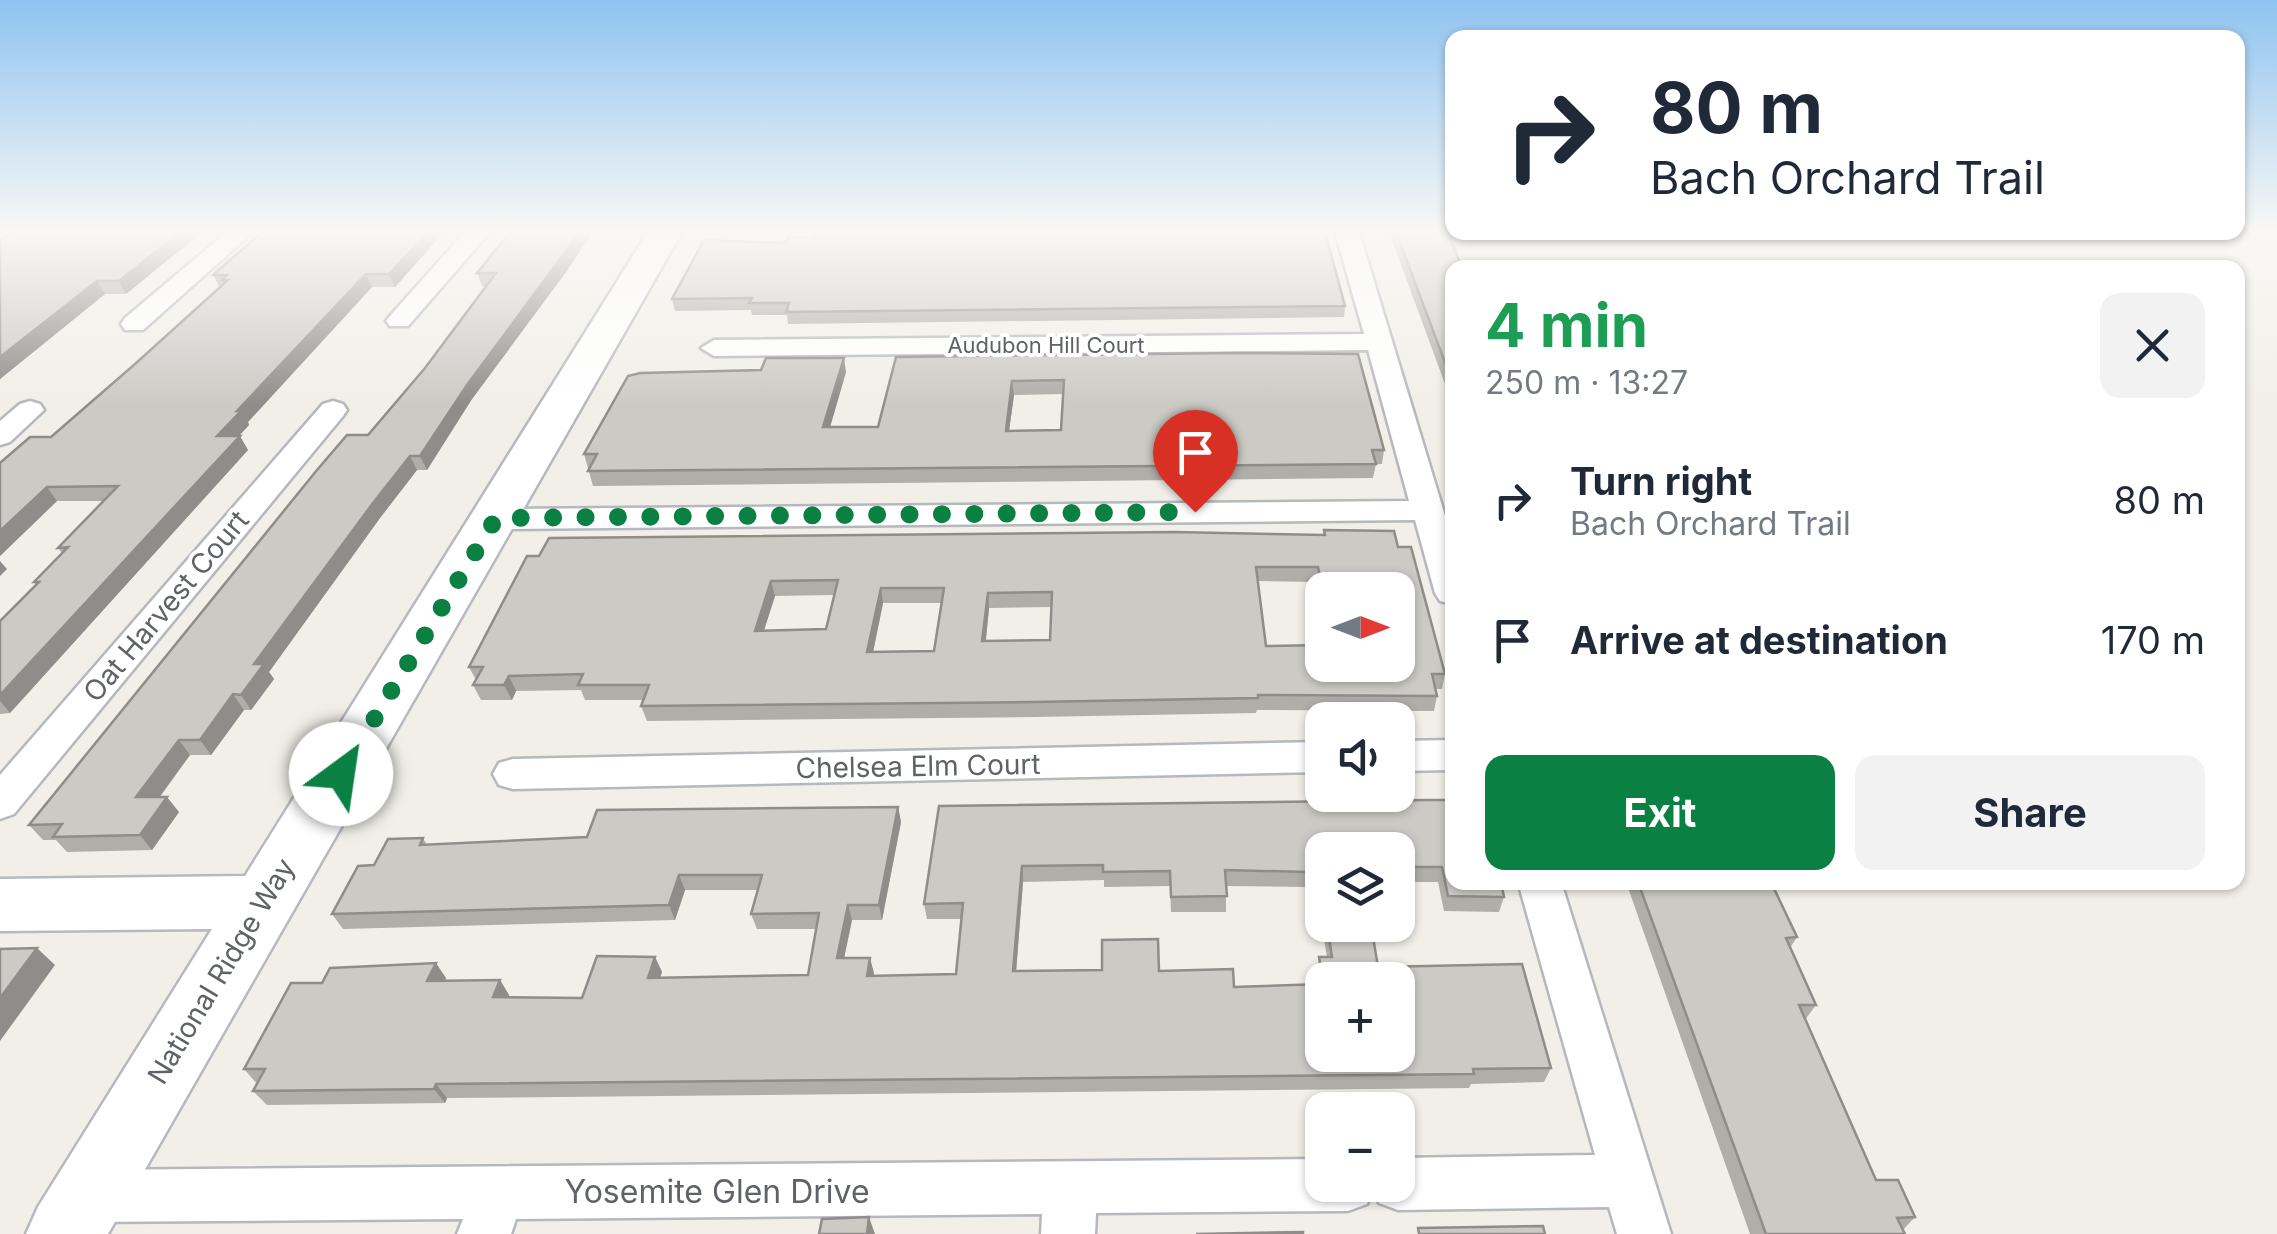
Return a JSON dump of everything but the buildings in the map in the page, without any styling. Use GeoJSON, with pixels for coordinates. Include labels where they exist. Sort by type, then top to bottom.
{"type":"FeatureCollection","features":[{"type":"Feature","properties":{"kind":"street"},"geometry":{"type":"LineString","coordinates":[[134,324],[174,290]]}},
{"type":"Feature","properties":{"kind":"street"},"geometry":{"type":"LineString","coordinates":[[399,321],[427,290]]}},
{"type":"Feature","properties":{"kind":"street","name":"National Ridge Way"},"geometry":{"type":"LineString","coordinates":[[70,1221],[632,290]]}},
{"type":"Feature","properties":{"kind":"street"},"geometry":{"type":"LineString","coordinates":[[1364,290],[1445,569]]}},
{"type":"Feature","properties":{"kind":"street","name":"Audubon Hill Court"},"geometry":{"type":"LineString","coordinates":[[714,348],[1379,342]]}},
{"type":"Feature","properties":{"kind":"street"},"geometry":{"type":"LineString","coordinates":[[0,436],[30,410]]}},
{"type":"Feature","properties":{"kind":"street","name":"Oat Harvest Court"},"geometry":{"type":"LineString","coordinates":[[0,803],[333,410]]}},
{"type":"Feature","properties":{"kind":"street"},"geometry":{"type":"LineString","coordinates":[[496,518],[1428,510]]}},
{"type":"Feature","properties":{"kind":"street"},"geometry":{"type":"LineString","coordinates":[[1415,755],[1445,754]]}},
{"type":"Feature","properties":{"kind":"street","name":"Chelsea Elm Court"},"geometry":{"type":"LineString","coordinates":[[513,774],[1305,757]]}},
{"type":"Feature","properties":{"kind":"street"},"geometry":{"type":"LineString","coordinates":[[1541,890],[1644,1234]]}},
{"type":"Feature","properties":{"kind":"street"},"geometry":{"type":"LineString","coordinates":[[0,905],[263,902]]}},
{"type":"Feature","properties":{"kind":"street"},"geometry":{"type":"LineString","coordinates":[[1415,1184],[1628,1181]]}},
{"type":"Feature","properties":{"kind":"street","name":"Yosemite Glen Drive"},"geometry":{"type":"LineString","coordinates":[[70,1221],[492,1213],[1069,1211],[1305,1189]]}},
{"type":"Feature","properties":{"kind":"route"},"geometry":{"type":"LineString","coordinates":[[341,774],[496,518],[1195,512]]}}]}
